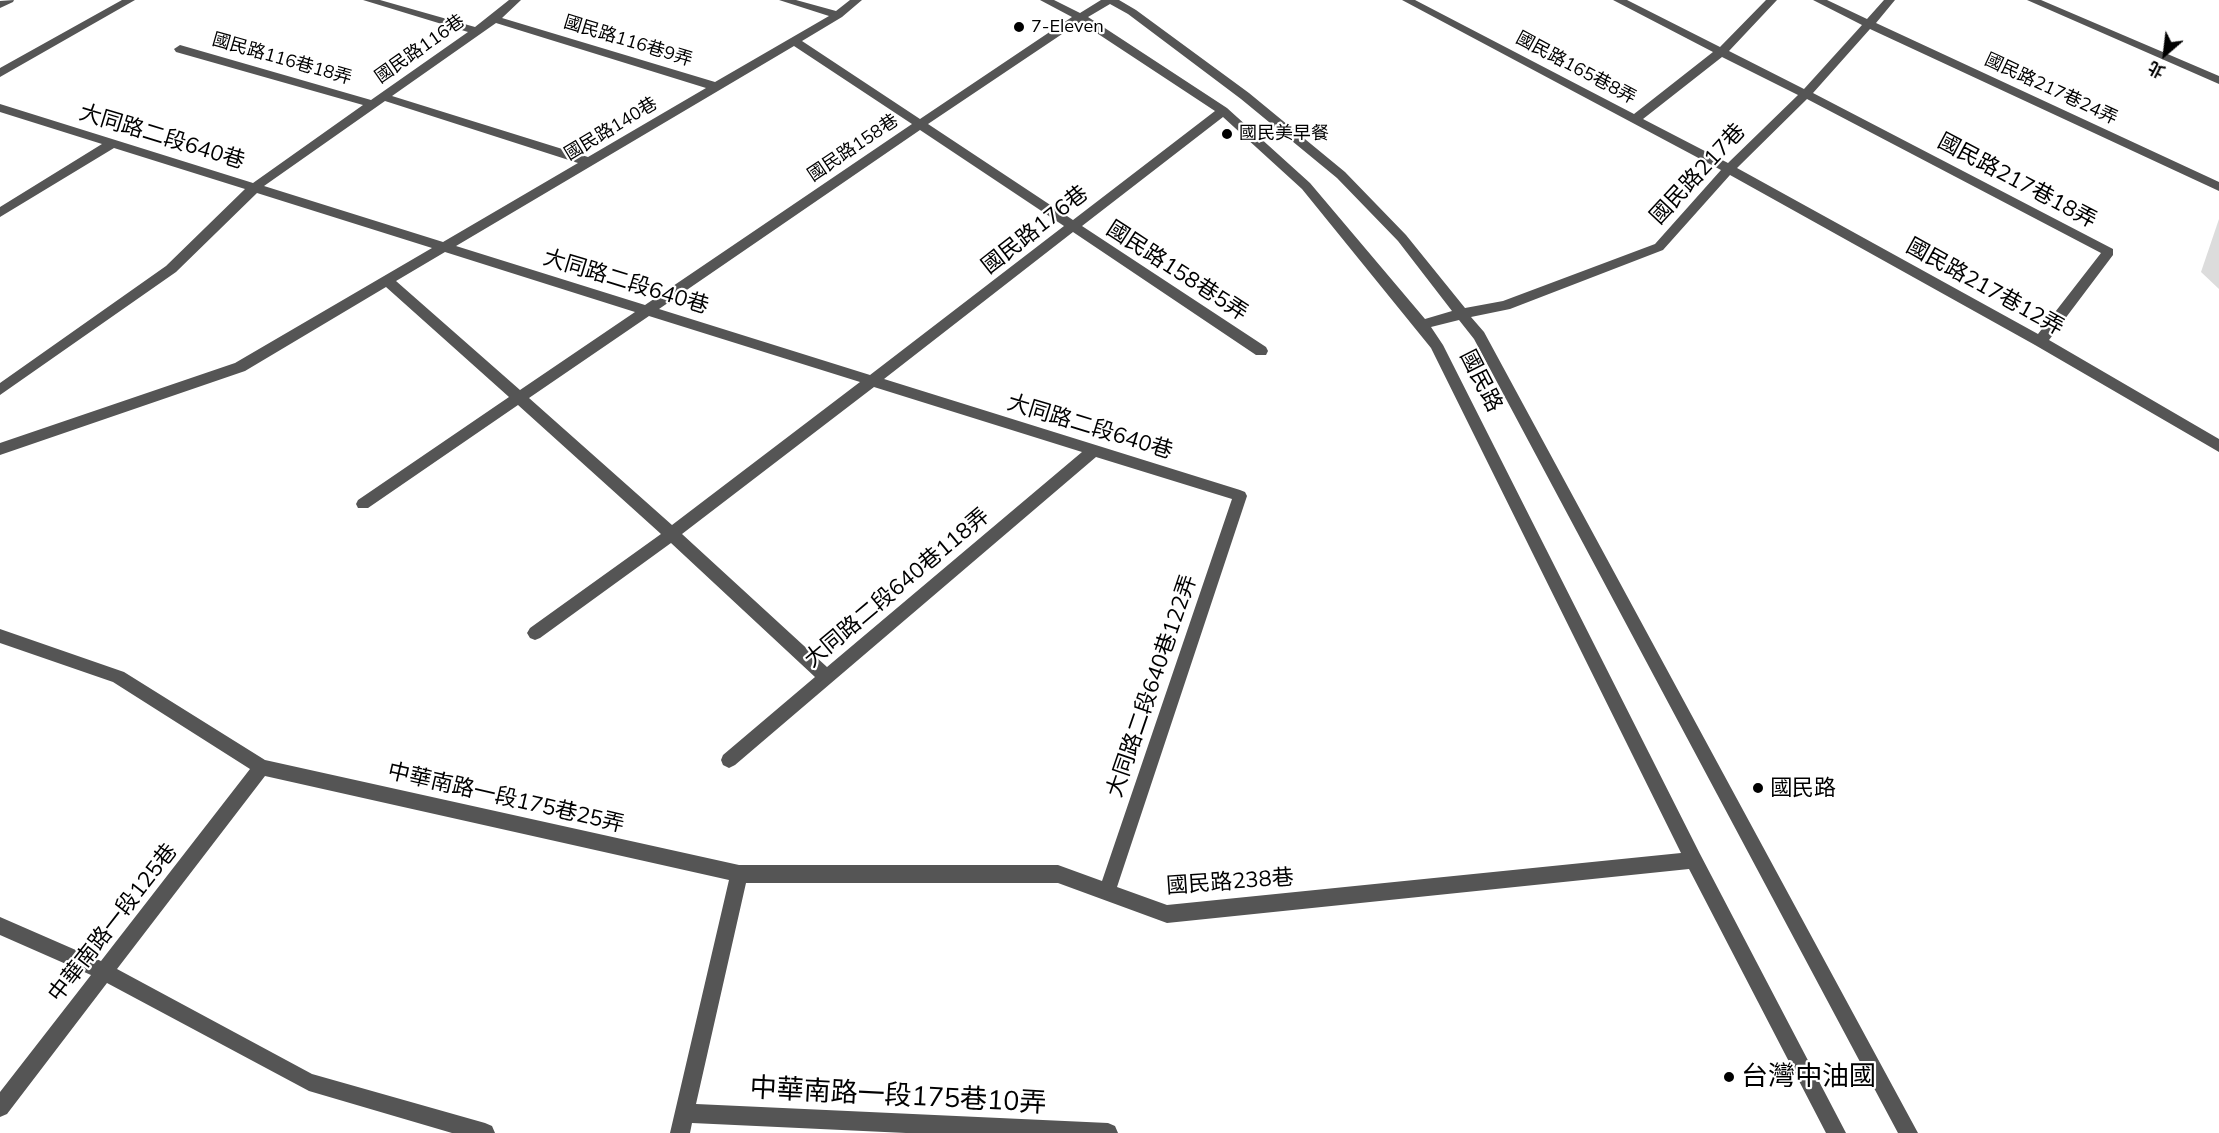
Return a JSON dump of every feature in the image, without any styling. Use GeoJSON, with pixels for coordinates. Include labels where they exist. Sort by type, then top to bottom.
{"type":"FeatureCollection","features":[{"type":"Feature","properties":{"kind":"street"},"geometry":{"type":"LineString","coordinates":[[0,4],[9,0]]}},
{"type":"Feature","properties":{"kind":"street"},"geometry":{"type":"LineString","coordinates":[[0,73],[130,0]]}},
{"type":"Feature","properties":{"kind":"street"},"geometry":{"type":"LineString","coordinates":[[368,0],[477,31]]}},
{"type":"Feature","properties":{"kind":"street","name":"國民路116巷"},"geometry":{"type":"LineString","coordinates":[[0,390],[171,269],[255,188],[495,19],[516,0]]}},
{"type":"Feature","properties":{"kind":"street"},"geometry":{"type":"LineString","coordinates":[[784,0],[838,15]]}},
{"type":"Feature","properties":{"kind":"street","name":"國民路140巷"},"geometry":{"type":"LineString","coordinates":[[0,449],[240,367],[795,41],[838,15],[857,0]]}},
{"type":"Feature","properties":{"kind":"street","name":"國民路"},"geometry":{"type":"LineString","coordinates":[[1045,0],[1080,16],[1223,111],[1306,186],[1422,325],[1441,355],[1694,860],[1836,1133]]}},
{"type":"Feature","properties":{"kind":"street","name":"國民路"},"geometry":{"type":"LineString","coordinates":[[1110,0],[1132,12],[1245,96],[1341,175],[1402,238],[1479,336],[1908,1133]]}},
{"type":"Feature","properties":{"kind":"street","name":"國民路158巷"},"geometry":{"type":"LineString","coordinates":[[363,504],[1080,16],[1110,0]]}},
{"type":"Feature","properties":{"kind":"street","name":"國民路165巷8弄"},"geometry":{"type":"LineString","coordinates":[[1407,0],[1729,169]]}},
{"type":"Feature","properties":{"kind":"street"},"geometry":{"type":"LineString","coordinates":[[1618,0],[1806,94]]}},
{"type":"Feature","properties":{"kind":"street"},"geometry":{"type":"LineString","coordinates":[[1635,119],[1721,52],[1772,0]]}},
{"type":"Feature","properties":{"kind":"street","name":"國民路217巷24弄"},"geometry":{"type":"LineString","coordinates":[[1818,0],[2219,186]]}},
{"type":"Feature","properties":{"kind":"street","name":"國民路217巷"},"geometry":{"type":"LineString","coordinates":[[1422,325],[1461,314],[1505,306],[1659,247],[1729,169],[1806,94],[1890,0]]}},
{"type":"Feature","properties":{"kind":"street"},"geometry":{"type":"LineString","coordinates":[[2032,0],[2219,80]]}},
{"type":"Feature","properties":{"kind":"street","name":"國民路116巷9弄"},"geometry":{"type":"LineString","coordinates":[[495,19],[717,87]]}},
{"type":"Feature","properties":{"kind":"street"},"geometry":{"type":"LineString","coordinates":[[795,41],[922,123]]}},
{"type":"Feature","properties":{"kind":"street","name":"國民路116巷18弄"},"geometry":{"type":"LineString","coordinates":[[180,49],[378,100],[590,162]]}},
{"type":"Feature","properties":{"kind":"street","name":"國民路217巷18弄"},"geometry":{"type":"LineString","coordinates":[[1806,94],[2109,252],[2040,341]]}},
{"type":"Feature","properties":{"kind":"street","name":"大同路二段640巷"},"geometry":{"type":"LineString","coordinates":[[0,108],[1240,496]]}},
{"type":"Feature","properties":{"kind":"street","name":"國民路176巷"},"geometry":{"type":"LineString","coordinates":[[535,633],[672,534],[1223,111]]}},
{"type":"Feature","properties":{"kind":"street","name":"國民路158巷5弄"},"geometry":{"type":"LineString","coordinates":[[922,123],[1073,228],[1261,351]]}},
{"type":"Feature","properties":{"kind":"street"},"geometry":{"type":"LineString","coordinates":[[0,213],[113,143]]}},
{"type":"Feature","properties":{"kind":"street","name":"國民路217巷12弄"},"geometry":{"type":"LineString","coordinates":[[1729,169],[2040,341],[2219,446]]}},
{"type":"Feature","properties":{"kind":"street"},"geometry":{"type":"LineString","coordinates":[[388,281],[672,534],[826,677]]}},
{"type":"Feature","properties":{"kind":"street","name":"大同路二段640巷118弄"},"geometry":{"type":"LineString","coordinates":[[729,760],[1094,450]]}},
{"type":"Feature","properties":{"kind":"street","name":"大同路二段640巷122弄"},"geometry":{"type":"LineString","coordinates":[[1107,892],[1240,496]]}},
{"type":"Feature","properties":{"kind":"street","name":"中華南路一段175巷25弄"},"geometry":{"type":"LineString","coordinates":[[0,636],[118,677],[262,767],[739,874]]}},
{"type":"Feature","properties":{"kind":"street","name":"中華南路一段125巷"},"geometry":{"type":"LineString","coordinates":[[0,1107],[262,767]]}},
{"type":"Feature","properties":{"kind":"street","name":"國民路238巷"},"geometry":{"type":"LineString","coordinates":[[739,874],[1059,874],[1167,914],[1694,860]]}},
{"type":"Feature","properties":{"kind":"street"},"geometry":{"type":"LineString","coordinates":[[680,1133],[739,874]]}},
{"type":"Feature","properties":{"kind":"street"},"geometry":{"type":"LineString","coordinates":[[0,926],[103,971],[309,1082],[485,1133]]}},
{"type":"Feature","properties":{"kind":"street","name":"中華南路一段175巷10弄"},"geometry":{"type":"LineString","coordinates":[[685,1113],[1108,1133]]}},
{"type":"Feature","properties":{"kind":"shaded area"},"geometry":{"type":"Polygon","coordinates":[[[2219,219],[2219,289],[2201,272],[2219,219]]]}},
{"type":"Feature","properties":{"kind":"place","name":"7-Eleven"},"geometry":{"type":"Point","coordinates":[1019,27]}},
{"type":"Feature","properties":{"kind":"place","name":"國民美早餐"},"geometry":{"type":"Point","coordinates":[1227,134]}},
{"type":"Feature","properties":{"kind":"place","name":"國民路"},"geometry":{"type":"Point","coordinates":[1758,788]}},
{"type":"Feature","properties":{"kind":"place","name":"台灣中油國"},"geometry":{"type":"Point","coordinates":[1729,1077]}}]}
